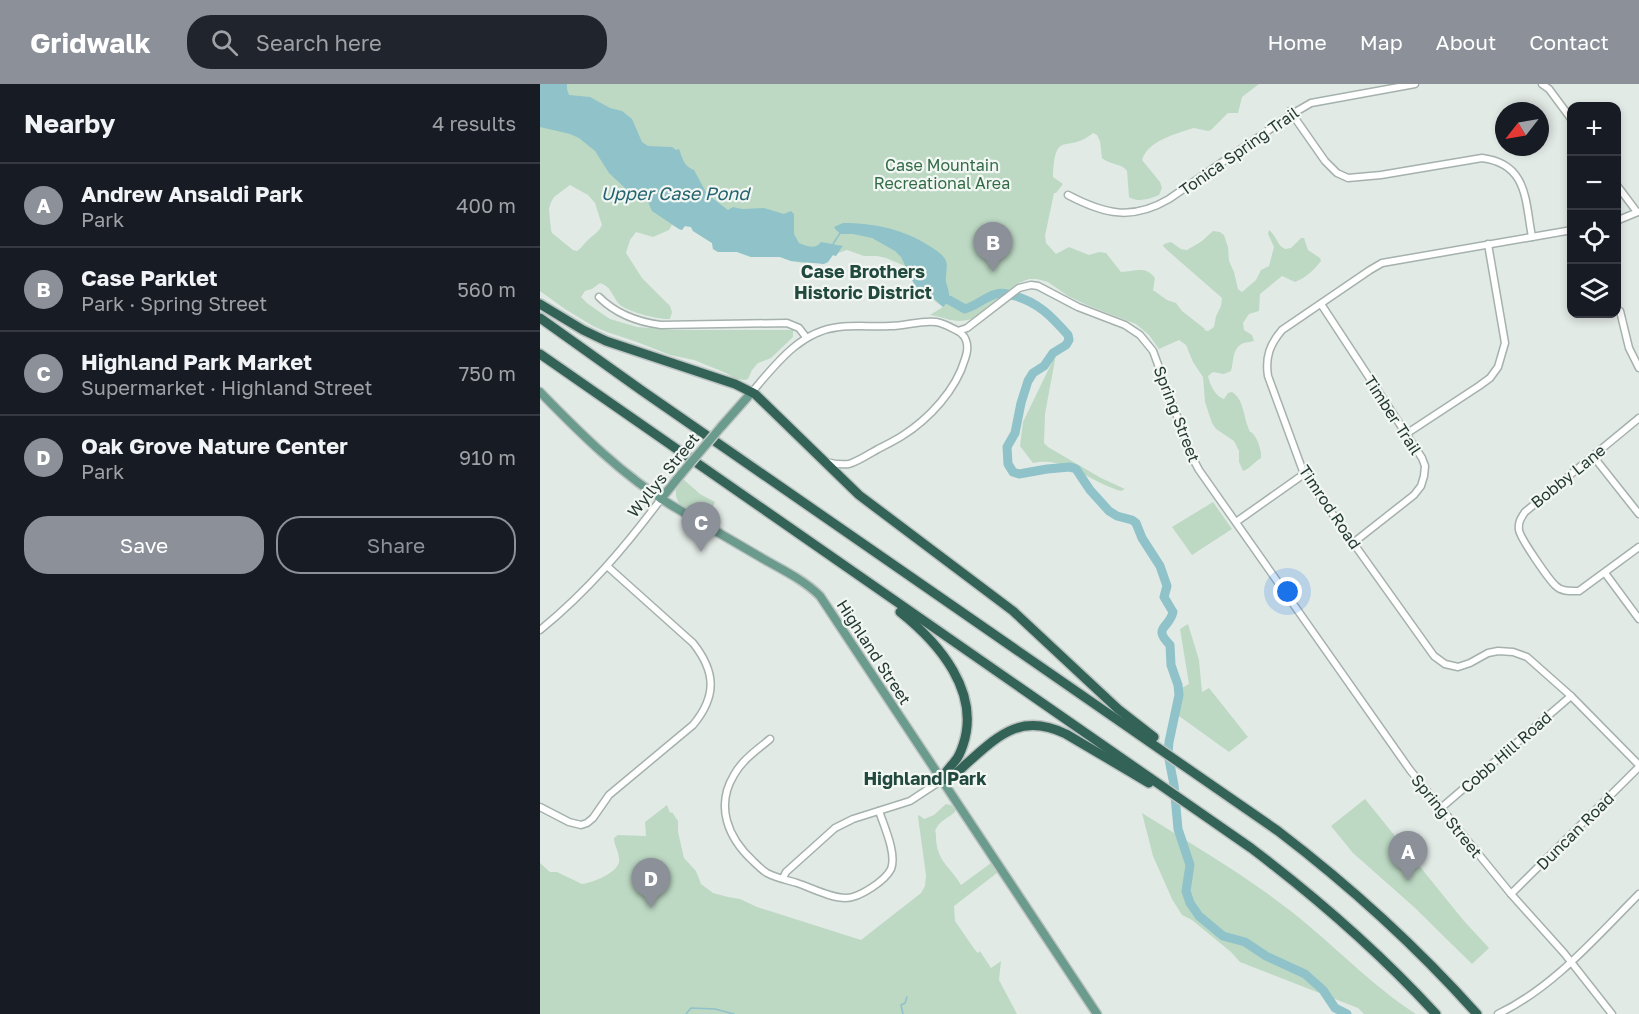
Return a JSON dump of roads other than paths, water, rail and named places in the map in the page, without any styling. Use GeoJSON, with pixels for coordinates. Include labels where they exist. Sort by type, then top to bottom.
{"type":"FeatureCollection","features":[{"type":"Feature","properties":{"kind":"highway"},"geometry":{"type":"LineString","coordinates":[[540,304],[606,341],[735,384],[752,392],[876,508],[1012,611],[1144,734]]}},
{"type":"Feature","properties":{"kind":"highway"},"geometry":{"type":"LineString","coordinates":[[540,318],[620,376],[1163,745],[1179,762],[1278,831],[1341,881],[1414,948],[1477,1014]]}},
{"type":"Feature","properties":{"kind":"highway"},"geometry":{"type":"LineString","coordinates":[[540,354],[1148,779],[1168,796],[1183,800],[1273,864],[1373,950],[1436,1014]]}},
{"type":"Feature","properties":{"kind":"highway"},"geometry":{"type":"LineString","coordinates":[[867,582],[929,637],[944,656],[959,682],[966,706],[966,732],[958,756],[944,773],[942,780],[953,776],[1003,734],[1018,727],[1036,725],[1053,728],[1066,734],[1148,779]]}},
{"type":"Feature","properties":{"kind":"main road","name":"Highland Street"},"geometry":{"type":"LineString","coordinates":[[540,392],[607,457],[661,499],[814,590],[1097,1014]]}},
{"type":"Feature","properties":{"kind":"main road","name":"Wyllys Street"},"geometry":{"type":"LineString","coordinates":[[661,499],[752,392]]}},
{"type":"Feature","properties":{"kind":"street","name":"Tonica Spring Trail"},"geometry":{"type":"LineString","coordinates":[[1068,195],[1102,211],[1132,212],[1150,208],[1169,199],[1291,112],[1311,103],[1415,84]]}},
{"type":"Feature","properties":{"kind":"street"},"geometry":{"type":"LineString","coordinates":[[1542,84],[1549,89],[1567,113]]}},
{"type":"Feature","properties":{"kind":"street"},"geometry":{"type":"LineString","coordinates":[[1291,112],[1325,161],[1337,173],[1348,178],[1381,175],[1482,158],[1507,165],[1515,173],[1521,185],[1532,237]]}},
{"type":"Feature","properties":{"kind":"street"},"geometry":{"type":"LineString","coordinates":[[1621,189],[1638,212],[1621,219]]}},
{"type":"Feature","properties":{"kind":"street","name":"Timrod Road"},"geometry":{"type":"LineString","coordinates":[[1567,231],[1382,263],[1282,330],[1268,352],[1266,364],[1304,474],[1434,656],[1445,664],[1458,667],[1488,653],[1498,651],[1513,652],[1527,657],[1570,696],[1639,766]]}},
{"type":"Feature","properties":{"kind":"street"},"geometry":{"type":"LineString","coordinates":[[1406,434],[1479,386],[1498,368],[1505,343],[1488,244]]}},
{"type":"Feature","properties":{"kind":"street","name":"Spring Street"},"geometry":{"type":"LineString","coordinates":[[958,331],[968,328],[1024,286],[1038,286],[1078,307],[1125,325],[1140,335],[1153,351],[1192,457],[1199,470],[1395,749],[1511,894],[1571,961],[1612,1014]]}},
{"type":"Feature","properties":{"kind":"street"},"geometry":{"type":"LineString","coordinates":[[599,297],[608,306],[637,320],[661,325],[787,323],[799,328],[806,338],[837,327],[892,326],[927,321],[939,322],[963,334],[967,345],[967,356],[962,369],[951,388],[930,414],[903,436],[850,463],[836,464],[823,460]]}},
{"type":"Feature","properties":{"kind":"street","name":"Timber Trail"},"geometry":{"type":"LineString","coordinates":[[1321,304],[1425,466],[1425,476],[1414,495],[1353,543]]}},
{"type":"Feature","properties":{"kind":"street"},"geometry":{"type":"LineString","coordinates":[[1621,315],[1629,348],[1639,368]]}},
{"type":"Feature","properties":{"kind":"street","name":"Wyllys Street"},"geometry":{"type":"LineString","coordinates":[[752,392],[778,361],[806,338]]}},
{"type":"Feature","properties":{"kind":"street","name":"Bobby Lane"},"geometry":{"type":"LineString","coordinates":[[1605,573],[1579,591],[1568,592],[1556,587],[1522,540],[1519,520],[1525,512],[1639,418]]}},
{"type":"Feature","properties":{"kind":"street"},"geometry":{"type":"LineString","coordinates":[[1593,456],[1639,514]]}},
{"type":"Feature","properties":{"kind":"street"},"geometry":{"type":"LineString","coordinates":[[1236,522],[1304,474]]}},
{"type":"Feature","properties":{"kind":"street","name":"Wyllys Street"},"geometry":{"type":"LineString","coordinates":[[540,630],[577,598],[607,566],[661,499]]}},
{"type":"Feature","properties":{"kind":"street"},"geometry":{"type":"LineString","coordinates":[[1639,547],[1605,573],[1639,619]]}},
{"type":"Feature","properties":{"kind":"street"},"geometry":{"type":"LineString","coordinates":[[540,807],[569,822],[580,825],[587,823],[609,795],[693,725],[709,701],[710,671],[703,656],[693,643],[607,566]]}},
{"type":"Feature","properties":{"kind":"street","name":"Cobb Hill Road"},"geometry":{"type":"LineString","coordinates":[[1441,808],[1570,696]]}},
{"type":"Feature","properties":{"kind":"street"},"geometry":{"type":"LineString","coordinates":[[770,739],[733,775],[726,792],[725,809],[728,827],[735,841],[765,872],[845,898],[859,896],[883,878],[891,868],[893,854],[879,811]]}},
{"type":"Feature","properties":{"kind":"street","name":"Duncan Road"},"geometry":{"type":"LineString","coordinates":[[1511,894],[1639,766]]}},
{"type":"Feature","properties":{"kind":"street"},"geometry":{"type":"LineString","coordinates":[[783,878],[786,872],[835,828],[853,819],[912,800],[942,780]]}},
{"type":"Feature","properties":{"kind":"street"},"geometry":{"type":"LineString","coordinates":[[1499,1013],[1536,993],[1639,894]]}},
{"type":"Feature","properties":{"kind":"water","name":"Upper Case Pond"},"geometry":{"type":"Polygon","coordinates":[[[540,84],[567,84],[569,95],[590,97],[610,108],[622,111],[632,119],[642,142],[648,146],[679,149],[684,161],[694,170],[707,194],[728,210],[733,207],[764,208],[784,214],[791,211],[794,214],[794,234],[799,243],[810,247],[821,242],[843,246],[836,256],[833,255],[824,264],[791,261],[780,257],[751,257],[737,252],[718,252],[713,249],[712,243],[693,231],[691,227],[685,226],[682,230],[679,229],[652,211],[643,195],[625,188],[609,173],[595,151],[579,138],[540,127],[540,84]]]}},
{"type":"Feature","properties":{"kind":"water"},"geometry":{"type":"Polygon","coordinates":[[[843,223],[866,224],[899,231],[939,252],[947,264],[946,282],[949,295],[946,304],[943,307],[931,296],[920,291],[914,284],[901,257],[895,251],[872,238],[841,234],[834,227],[843,223]]]}},
{"type":"Feature","properties":{"kind":"waterway"},"geometry":{"type":"LineString","coordinates":[[833,244],[840,233]]}},
{"type":"Feature","properties":{"kind":"waterway"},"geometry":{"type":"LineString","coordinates":[[949,300],[965,309],[996,294],[1015,296],[1038,306],[1068,335],[1069,340],[1066,345],[1053,353],[1044,366],[1033,373],[1028,381],[1015,433],[1007,447],[1008,464],[1013,472],[1019,474],[1047,469],[1070,467],[1076,469],[1090,490],[1109,511],[1136,523],[1142,538],[1160,566],[1167,586],[1164,597],[1173,612],[1162,631],[1162,635],[1170,645],[1171,665],[1179,695],[1168,754],[1174,785],[1178,829],[1190,865],[1186,891],[1190,903],[1199,916],[1223,936],[1245,942],[1266,956],[1305,974],[1323,990],[1335,1008],[1347,1014]]}},
{"type":"Feature","properties":{"kind":"waterway"},"geometry":{"type":"LineString","coordinates":[[903,1014],[901,1005],[905,1003],[907,997]]}},
{"type":"Feature","properties":{"kind":"waterway"},"geometry":{"type":"LineString","coordinates":[[686,1014],[691,1008],[715,1009],[734,1014]]}},
{"type":"Feature","properties":{"kind":"place","name":"Case Parklet"},"geometry":{"type":"Point","coordinates":[993,272]}},
{"type":"Feature","properties":{"kind":"place","name":"Highland Park Market"},"geometry":{"type":"Point","coordinates":[701,552]}},
{"type":"Feature","properties":{"kind":"place","name":"Andrew Ansaldi Park"},"geometry":{"type":"Point","coordinates":[1408,881]}},
{"type":"Feature","properties":{"kind":"place","name":"Oak Grove Nature Center"},"geometry":{"type":"Point","coordinates":[651,908]}},
{"type":"Feature","properties":{"kind":"district","name":"Case Brothers Historic District"},"geometry":{"type":"Point","coordinates":[863,282]}},
{"type":"Feature","properties":{"kind":"district","name":"Highland Park"},"geometry":{"type":"Point","coordinates":[925,778]}},
{"type":"Feature","properties":{"kind":"park label","name":"Case Mountain Recreational Area"},"geometry":{"type":"Point","coordinates":[942,174]}}]}
